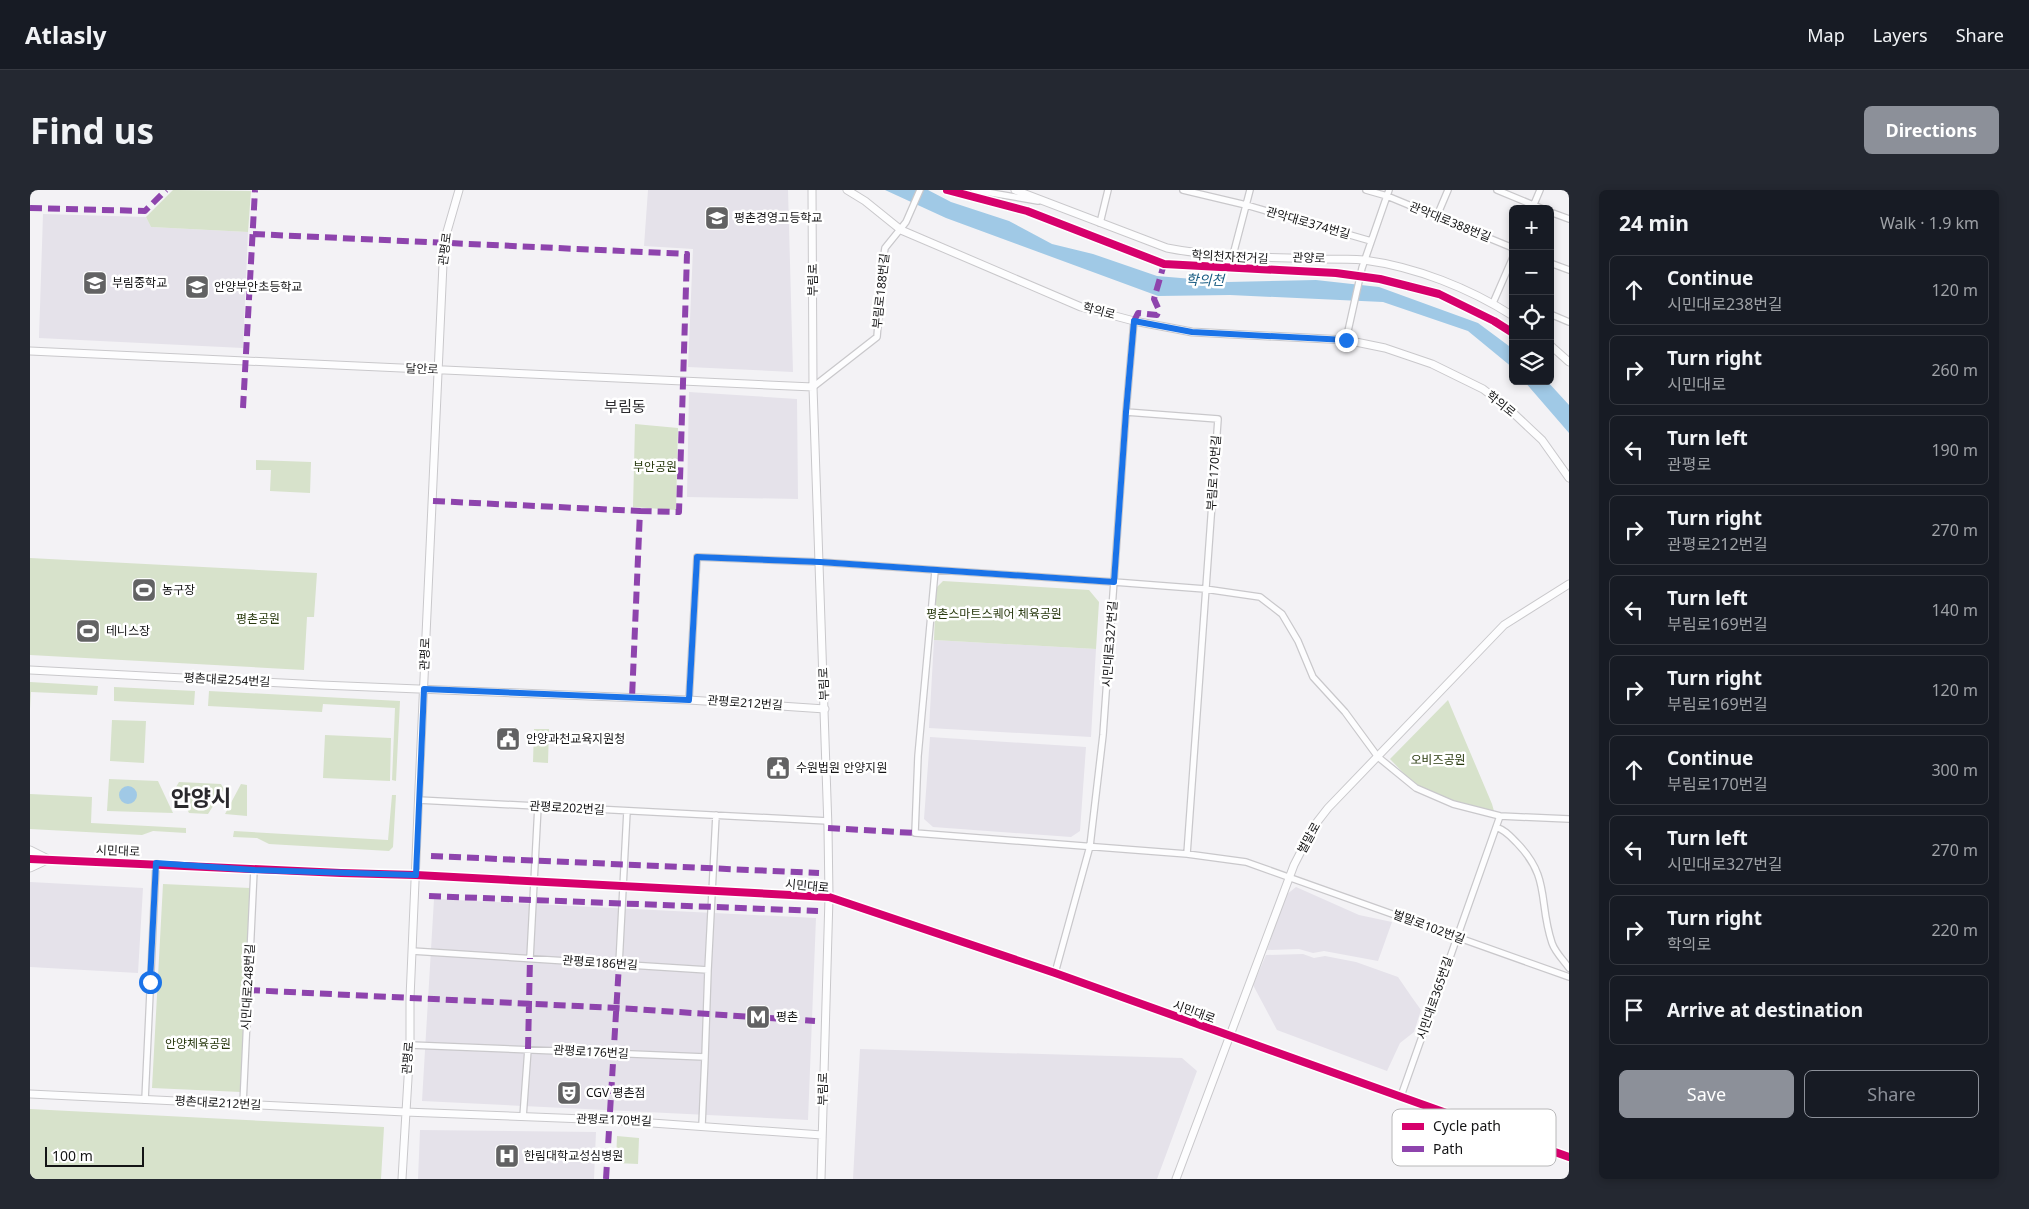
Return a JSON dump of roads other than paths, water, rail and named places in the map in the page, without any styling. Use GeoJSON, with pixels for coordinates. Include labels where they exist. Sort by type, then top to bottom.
{"type":"FeatureCollection","features":[{"type":"Feature","properties":{"kind":"street","name":"관평로"},"geometry":{"type":"LineString","coordinates":[[402,1179],[410,1045],[418,800],[444,242],[459,190]]}},
{"type":"Feature","properties":{"kind":"street","name":"부림로"},"geometry":{"type":"LineString","coordinates":[[812,190],[813,387],[825,709],[829,897],[821,1179]]}},
{"type":"Feature","properties":{"kind":"street","name":"학의로"},"geometry":{"type":"LineString","coordinates":[[847,190],[901,230],[1081,307],[1134,321],[1192,332],[1346,340],[1385,348],[1432,364],[1483,389],[1509,409],[1542,440],[1569,478]]}},
{"type":"Feature","properties":{"kind":"street","name":"부림로188번길"},"geometry":{"type":"LineString","coordinates":[[813,387],[876,337],[885,248],[906,222],[920,190]]}},
{"type":"Feature","properties":{"kind":"street"},"geometry":{"type":"LineString","coordinates":[[974,190],[1046,202]]}},
{"type":"Feature","properties":{"kind":"street","name":"관양로"},"geometry":{"type":"LineString","coordinates":[[1015,190],[1167,248],[1187,252],[1363,264],[1418,272],[1493,303],[1509,313]]}},
{"type":"Feature","properties":{"kind":"street"},"geometry":{"type":"LineString","coordinates":[[1100,223],[1108,190]]}},
{"type":"Feature","properties":{"kind":"street","name":"관악대로374번길"},"geometry":{"type":"LineString","coordinates":[[1184,190],[1246,205],[1371,241]]}},
{"type":"Feature","properties":{"kind":"street"},"geometry":{"type":"LineString","coordinates":[[1233,255],[1250,190]]}},
{"type":"Feature","properties":{"kind":"street"},"geometry":{"type":"LineString","coordinates":[[1346,340],[1363,264],[1388,193],[1366,190]]}},
{"type":"Feature","properties":{"kind":"street"},"geometry":{"type":"LineString","coordinates":[[1437,216],[1448,190]]}},
{"type":"Feature","properties":{"kind":"street"},"geometry":{"type":"LineString","coordinates":[[1497,190],[1528,205]]}},
{"type":"Feature","properties":{"kind":"street"},"geometry":{"type":"LineString","coordinates":[[1533,205],[1540,190]]}},
{"type":"Feature","properties":{"kind":"street","name":"관악대로388번길"},"geometry":{"type":"LineString","coordinates":[[1388,193],[1509,246]]}},
{"type":"Feature","properties":{"kind":"street"},"geometry":{"type":"LineString","coordinates":[[1554,213],[1569,219]]}},
{"type":"Feature","properties":{"kind":"street"},"geometry":{"type":"LineString","coordinates":[[1554,264],[1569,270]]}},
{"type":"Feature","properties":{"kind":"street"},"geometry":{"type":"LineString","coordinates":[[1493,303],[1509,265]]}},
{"type":"Feature","properties":{"kind":"street"},"geometry":{"type":"LineString","coordinates":[[1554,316],[1569,322]]}},
{"type":"Feature","properties":{"kind":"street","name":"시민대로327번길"},"geometry":{"type":"LineString","coordinates":[[1055,973],[1090,846],[1103,735],[1134,321]]}},
{"type":"Feature","properties":{"kind":"street"},"geometry":{"type":"LineString","coordinates":[[1554,349],[1569,362]]}},
{"type":"Feature","properties":{"kind":"street","name":"달안로"},"geometry":{"type":"LineString","coordinates":[[30,351],[813,387]]}},
{"type":"Feature","properties":{"kind":"street","name":"부림로170번길"},"geometry":{"type":"LineString","coordinates":[[1126,412],[1218,419],[1205,589]]}},
{"type":"Feature","properties":{"kind":"street"},"geometry":{"type":"LineString","coordinates":[[689,700],[697,557],[820,562],[1205,589],[1260,597],[1282,614],[1298,641],[1313,677],[1345,712],[1378,757],[1416,788],[1453,804],[1500,816],[1569,819]]}},
{"type":"Feature","properties":{"kind":"street"},"geometry":{"type":"LineString","coordinates":[[935,571],[918,756],[915,833],[1187,854],[1205,589]]}},
{"type":"Feature","properties":{"kind":"street","name":"벌말로"},"geometry":{"type":"LineString","coordinates":[[1176,1179],[1290,877],[1319,819],[1504,625],[1569,584]]}},
{"type":"Feature","properties":{"kind":"street","name":"평촌대로254번길"},"geometry":{"type":"LineString","coordinates":[[30,670],[424,689]]}},
{"type":"Feature","properties":{"kind":"street","name":"관평로212번길"},"geometry":{"type":"LineString","coordinates":[[424,689],[689,700],[825,709]]}},
{"type":"Feature","properties":{"kind":"street","name":"관평로202번길"},"geometry":{"type":"LineString","coordinates":[[418,800],[828,821]]}},
{"type":"Feature","properties":{"kind":"street"},"geometry":{"type":"LineString","coordinates":[[530,958],[538,806]]}},
{"type":"Feature","properties":{"kind":"street"},"geometry":{"type":"LineString","coordinates":[[619,964],[627,811]]}},
{"type":"Feature","properties":{"kind":"street"},"geometry":{"type":"LineString","coordinates":[[702,1125],[716,815]]}},
{"type":"Feature","properties":{"kind":"street","name":"시민대로365번길"},"geometry":{"type":"LineString","coordinates":[[1401,1096],[1500,816]]}},
{"type":"Feature","properties":{"kind":"street"},"geometry":{"type":"LineString","coordinates":[[1496,826],[1503,829],[1529,855],[1536,868],[1541,880],[1544,909],[1552,944],[1569,968]]}},
{"type":"Feature","properties":{"kind":"street"},"geometry":{"type":"LineString","coordinates":[[30,850],[49,859]]}},
{"type":"Feature","properties":{"kind":"street","name":"벌말로102번길"},"geometry":{"type":"LineString","coordinates":[[1187,854],[1246,862],[1569,977]]}},
{"type":"Feature","properties":{"kind":"street","name":"시민대로"},"geometry":{"type":"LineString","coordinates":[[30,859],[156,863],[254,870],[416,875],[829,897],[1055,973],[1436,1109]]}},
{"type":"Feature","properties":{"kind":"street"},"geometry":{"type":"LineString","coordinates":[[30,868],[49,859]]}},
{"type":"Feature","properties":{"kind":"street"},"geometry":{"type":"LineString","coordinates":[[145,1100],[156,863]]}},
{"type":"Feature","properties":{"kind":"street","name":"시민대로248번길"},"geometry":{"type":"LineString","coordinates":[[243,1104],[254,870]]}},
{"type":"Feature","properties":{"kind":"street","name":"관평로186번길"},"geometry":{"type":"LineString","coordinates":[[412,951],[708,970]]}},
{"type":"Feature","properties":{"kind":"street","name":"관평로176번길"},"geometry":{"type":"LineString","coordinates":[[410,1045],[528,1048],[704,1057]]}},
{"type":"Feature","properties":{"kind":"street"},"geometry":{"type":"LineString","coordinates":[[524,1117],[528,1048]]}},
{"type":"Feature","properties":{"kind":"street","name":"평촌대로212번길"},"geometry":{"type":"LineString","coordinates":[[30,1094],[405,1112]]}},
{"type":"Feature","properties":{"kind":"street","name":"관평로170번길"},"geometry":{"type":"LineString","coordinates":[[405,1112],[702,1125],[822,1135]]}},
{"type":"Feature","properties":{"kind":"street","name":"시민대로"},"geometry":{"type":"LineString","coordinates":[[1556,1153],[1569,1158]]}},
{"type":"Feature","properties":{"kind":"water","name":"학의천"},"geometry":{"type":"Polygon","coordinates":[[[885,190],[928,190],[951,202],[1009,221],[1052,244],[1093,254],[1157,276],[1228,282],[1316,280],[1379,287],[1478,323],[1509,346],[1509,365],[1468,331],[1383,302],[1230,295],[1158,296],[946,218],[885,190]]]}},
{"type":"Feature","properties":{"kind":"water"},"geometry":{"type":"Polygon","coordinates":[[[1527,385],[1551,385],[1569,405],[1569,433],[1527,385]]]}},
{"type":"Feature","properties":{"kind":"water"},"geometry":{"type":"Polygon","coordinates":[[[124,786],[132,786],[137,791],[135,802],[124,804],[119,799],[119,791],[124,786]]]}},
{"type":"Feature","properties":{"kind":"place","name":"평촌경영고등학교"},"geometry":{"type":"Point","coordinates":[717,218]}},
{"type":"Feature","properties":{"kind":"place","name":"부림중학교"},"geometry":{"type":"Point","coordinates":[95,283]}},
{"type":"Feature","properties":{"kind":"place","name":"안양부안초등학교"},"geometry":{"type":"Point","coordinates":[197,287]}},
{"type":"Feature","properties":{"kind":"place","name":"농구장"},"geometry":{"type":"Point","coordinates":[144,590]}},
{"type":"Feature","properties":{"kind":"place","name":"테니스장"},"geometry":{"type":"Point","coordinates":[88,631]}},
{"type":"Feature","properties":{"kind":"place","name":"안양과천교육지원청"},"geometry":{"type":"Point","coordinates":[508,739]}},
{"type":"Feature","properties":{"kind":"place","name":"수원법원 안양지원"},"geometry":{"type":"Point","coordinates":[778,768]}},
{"type":"Feature","properties":{"kind":"place","name":"평촌"},"geometry":{"type":"Point","coordinates":[758,1017]}},
{"type":"Feature","properties":{"kind":"place","name":"CGV 평촌점"},"geometry":{"type":"Point","coordinates":[569,1093]}},
{"type":"Feature","properties":{"kind":"place","name":"한림대학교성심병원"},"geometry":{"type":"Point","coordinates":[507,1156]}},
{"type":"Feature","properties":{"kind":"district","name":"부림동"},"geometry":{"type":"Point","coordinates":[625,407]}},
{"type":"Feature","properties":{"kind":"district","name":"안양시"},"geometry":{"type":"Point","coordinates":[201,798]}},
{"type":"Feature","properties":{"kind":"park label","name":"부안공원"},"geometry":{"type":"Point","coordinates":[655,467]}},
{"type":"Feature","properties":{"kind":"park label","name":"평촌스마트스퀘어 체육공원"},"geometry":{"type":"Point","coordinates":[994,614]}},
{"type":"Feature","properties":{"kind":"park label","name":"평촌공원"},"geometry":{"type":"Point","coordinates":[258,619]}},
{"type":"Feature","properties":{"kind":"park label","name":"오비즈공원"},"geometry":{"type":"Point","coordinates":[1438,760]}},
{"type":"Feature","properties":{"kind":"park label","name":"안양체육공원"},"geometry":{"type":"Point","coordinates":[198,1044]}}]}
